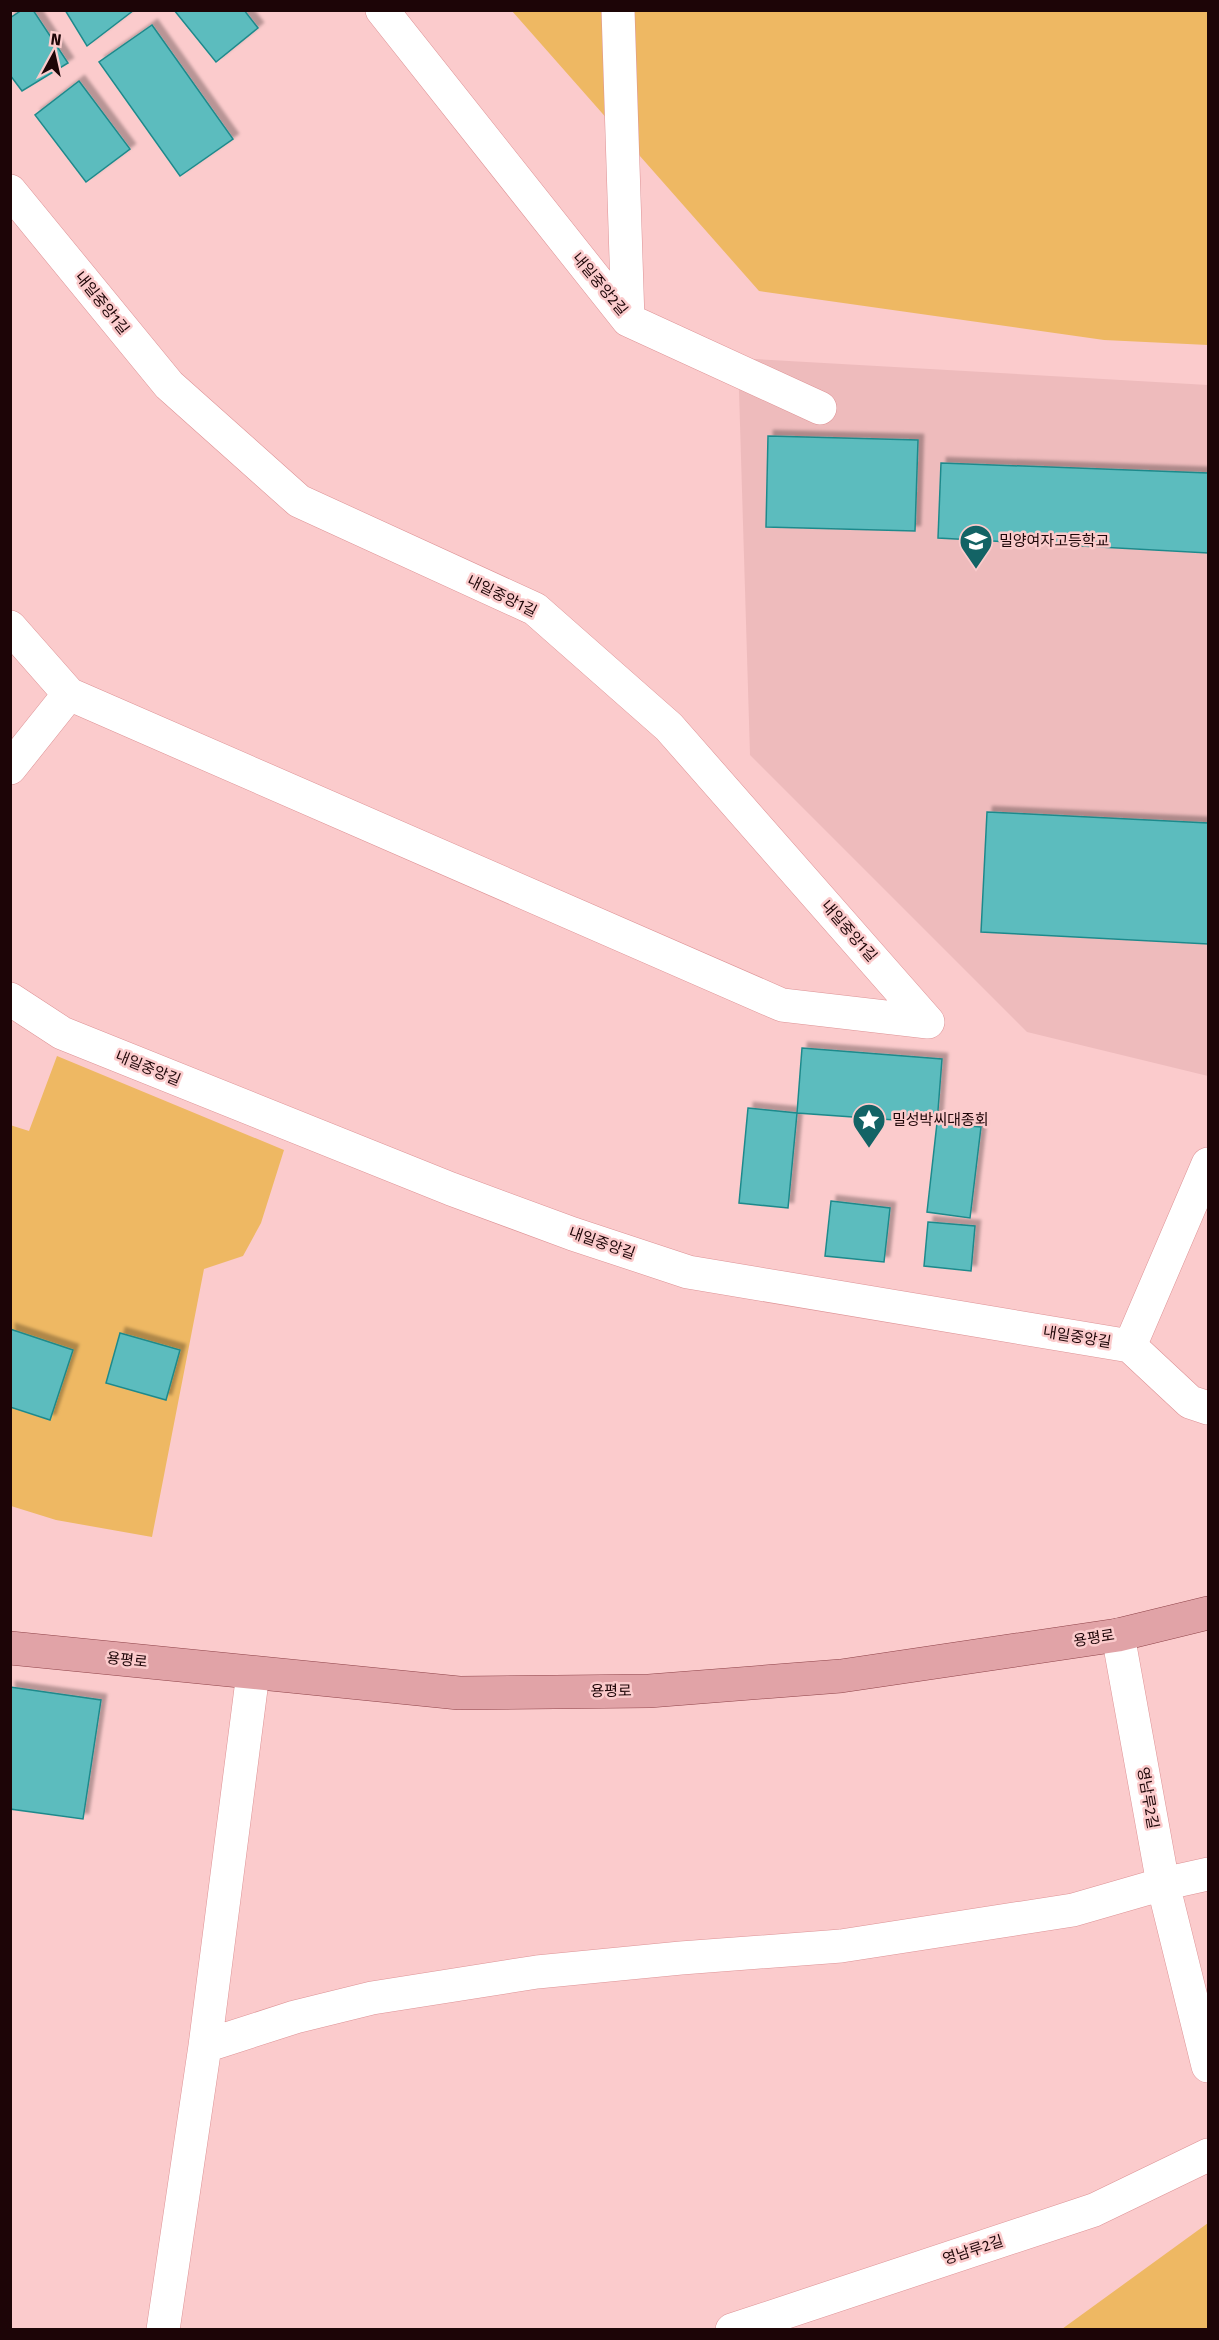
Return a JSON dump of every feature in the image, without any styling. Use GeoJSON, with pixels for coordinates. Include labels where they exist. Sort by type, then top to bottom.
{"type":"FeatureCollection","features":[{"type":"Feature","properties":{"kind":"main road","name":"용평로"},"geometry":{"type":"LineString","coordinates":[[10,1648],[459,1693],[649,1690],[841,1676],[1118,1635],[1209,1613]]}},
{"type":"Feature","properties":{"kind":"street","name":"내일중앙2길"},"geometry":{"type":"LineString","coordinates":[[382,10],[628,320]]}},
{"type":"Feature","properties":{"kind":"street","name":"내일중앙2길"},"geometry":{"type":"LineString","coordinates":[[618,10],[628,320]]}},
{"type":"Feature","properties":{"kind":"street","name":"내일중앙1길"},"geometry":{"type":"LineString","coordinates":[[10,191],[169,385],[299,501],[535,609],[669,726],[928,1022],[782,1005],[69,694],[10,627]]}},
{"type":"Feature","properties":{"kind":"street"},"geometry":{"type":"LineString","coordinates":[[628,320],[820,408]]}},
{"type":"Feature","properties":{"kind":"street"},"geometry":{"type":"LineString","coordinates":[[10,768],[69,694]]}},
{"type":"Feature","properties":{"kind":"street","name":"내일중앙길"},"geometry":{"type":"LineString","coordinates":[[10,999],[73,1038],[451,1189],[573,1234],[688,1272],[1130,1346],[1191,1402],[1209,1408]]}},
{"type":"Feature","properties":{"kind":"street"},"geometry":{"type":"LineString","coordinates":[[1130,1346],[1209,1164]]}},
{"type":"Feature","properties":{"kind":"street","name":"영남루2길"},"geometry":{"type":"LineString","coordinates":[[1118,1635],[1163,1884],[1209,2066]]}},
{"type":"Feature","properties":{"kind":"street"},"geometry":{"type":"LineString","coordinates":[[163,2330],[205,2046],[253,1673]]}},
{"type":"Feature","properties":{"kind":"street"},"geometry":{"type":"LineString","coordinates":[[205,2046],[295,2017],[372,1998],[537,1972],[841,1946],[1073,1910],[1163,1884],[1209,1874]]}},
{"type":"Feature","properties":{"kind":"street","name":"영남루2길"},"geometry":{"type":"LineString","coordinates":[[732,2330],[1094,2210],[1209,2155]]}},
{"type":"Feature","properties":{"kind":"shaded area"},"geometry":{"type":"Polygon","coordinates":[[[512,11],[1208,11],[1208,345],[1104,340],[759,291],[512,11]]]}},
{"type":"Feature","properties":{"kind":"shaded area","name":"밀양여자고등학교"},"geometry":{"type":"Polygon","coordinates":[[[738,358],[1208,385],[1208,1076],[1027,1032],[750,755],[738,358]]]}},
{"type":"Feature","properties":{"kind":"shaded area"},"geometry":{"type":"Polygon","coordinates":[[[57,1056],[284,1150],[261,1223],[243,1256],[204,1269],[152,1537],[56,1520],[11,1506],[10,1125],[29,1131],[57,1056]]]}},
{"type":"Feature","properties":{"kind":"shaded area"},"geometry":{"type":"Polygon","coordinates":[[[1208,2223],[1208,2329],[1062,2329],[1208,2223]]]}},
{"type":"Feature","properties":{"kind":"building"},"geometry":{"type":"Polygon","coordinates":[[[22,10],[33,10],[68,63],[22,91],[10,75],[10,18],[22,10]]]}},
{"type":"Feature","properties":{"kind":"building"},"geometry":{"type":"Polygon","coordinates":[[[65,10],[134,10],[87,46],[65,10]]]}},
{"type":"Feature","properties":{"kind":"building"},"geometry":{"type":"Polygon","coordinates":[[[174,10],[244,10],[258,28],[216,62],[174,10]]]}},
{"type":"Feature","properties":{"kind":"building"},"geometry":{"type":"Polygon","coordinates":[[[152,25],[233,139],[180,176],[99,62],[152,25]]]}},
{"type":"Feature","properties":{"kind":"building"},"geometry":{"type":"Polygon","coordinates":[[[79,81],[130,149],[86,182],[35,115],[79,81]]]}},
{"type":"Feature","properties":{"kind":"building"},"geometry":{"type":"Polygon","coordinates":[[[768,436],[918,440],[915,531],[766,527],[768,436]]]}},
{"type":"Feature","properties":{"kind":"building"},"geometry":{"type":"Polygon","coordinates":[[[941,463],[1208,473],[1208,553],[938,538],[941,463]]]}},
{"type":"Feature","properties":{"kind":"building"},"geometry":{"type":"Polygon","coordinates":[[[987,812],[1208,823],[1208,944],[981,932],[987,812]]]}},
{"type":"Feature","properties":{"kind":"building"},"geometry":{"type":"Polygon","coordinates":[[[802,1048],[942,1059],[937,1123],[797,1113],[802,1048]]]}},
{"type":"Feature","properties":{"kind":"building"},"geometry":{"type":"Polygon","coordinates":[[[748,1108],[797,1113],[788,1208],[739,1203],[748,1108]]]}},
{"type":"Feature","properties":{"kind":"building"},"geometry":{"type":"Polygon","coordinates":[[[937,1123],[981,1127],[970,1218],[927,1212],[937,1123]]]}},
{"type":"Feature","properties":{"kind":"building"},"geometry":{"type":"Polygon","coordinates":[[[831,1201],[890,1208],[884,1262],[825,1256],[831,1201]]]}},
{"type":"Feature","properties":{"kind":"building"},"geometry":{"type":"Polygon","coordinates":[[[928,1222],[975,1226],[971,1271],[924,1266],[928,1222]]]}},
{"type":"Feature","properties":{"kind":"building"},"geometry":{"type":"Polygon","coordinates":[[[10,1329],[73,1350],[50,1420],[10,1407],[10,1329]]]}},
{"type":"Feature","properties":{"kind":"building"},"geometry":{"type":"Polygon","coordinates":[[[120,1333],[180,1350],[166,1400],[106,1383],[120,1333]]]}},
{"type":"Feature","properties":{"kind":"building"},"geometry":{"type":"Polygon","coordinates":[[[10,1687],[101,1700],[83,1819],[10,1809],[10,1687]]]}},
{"type":"Feature","properties":{"kind":"place","name":"밀양여자고등학교"},"geometry":{"type":"Point","coordinates":[976,570]}},
{"type":"Feature","properties":{"kind":"place","name":"밀성박씨대종회"},"geometry":{"type":"Point","coordinates":[869,1149]}}]}
